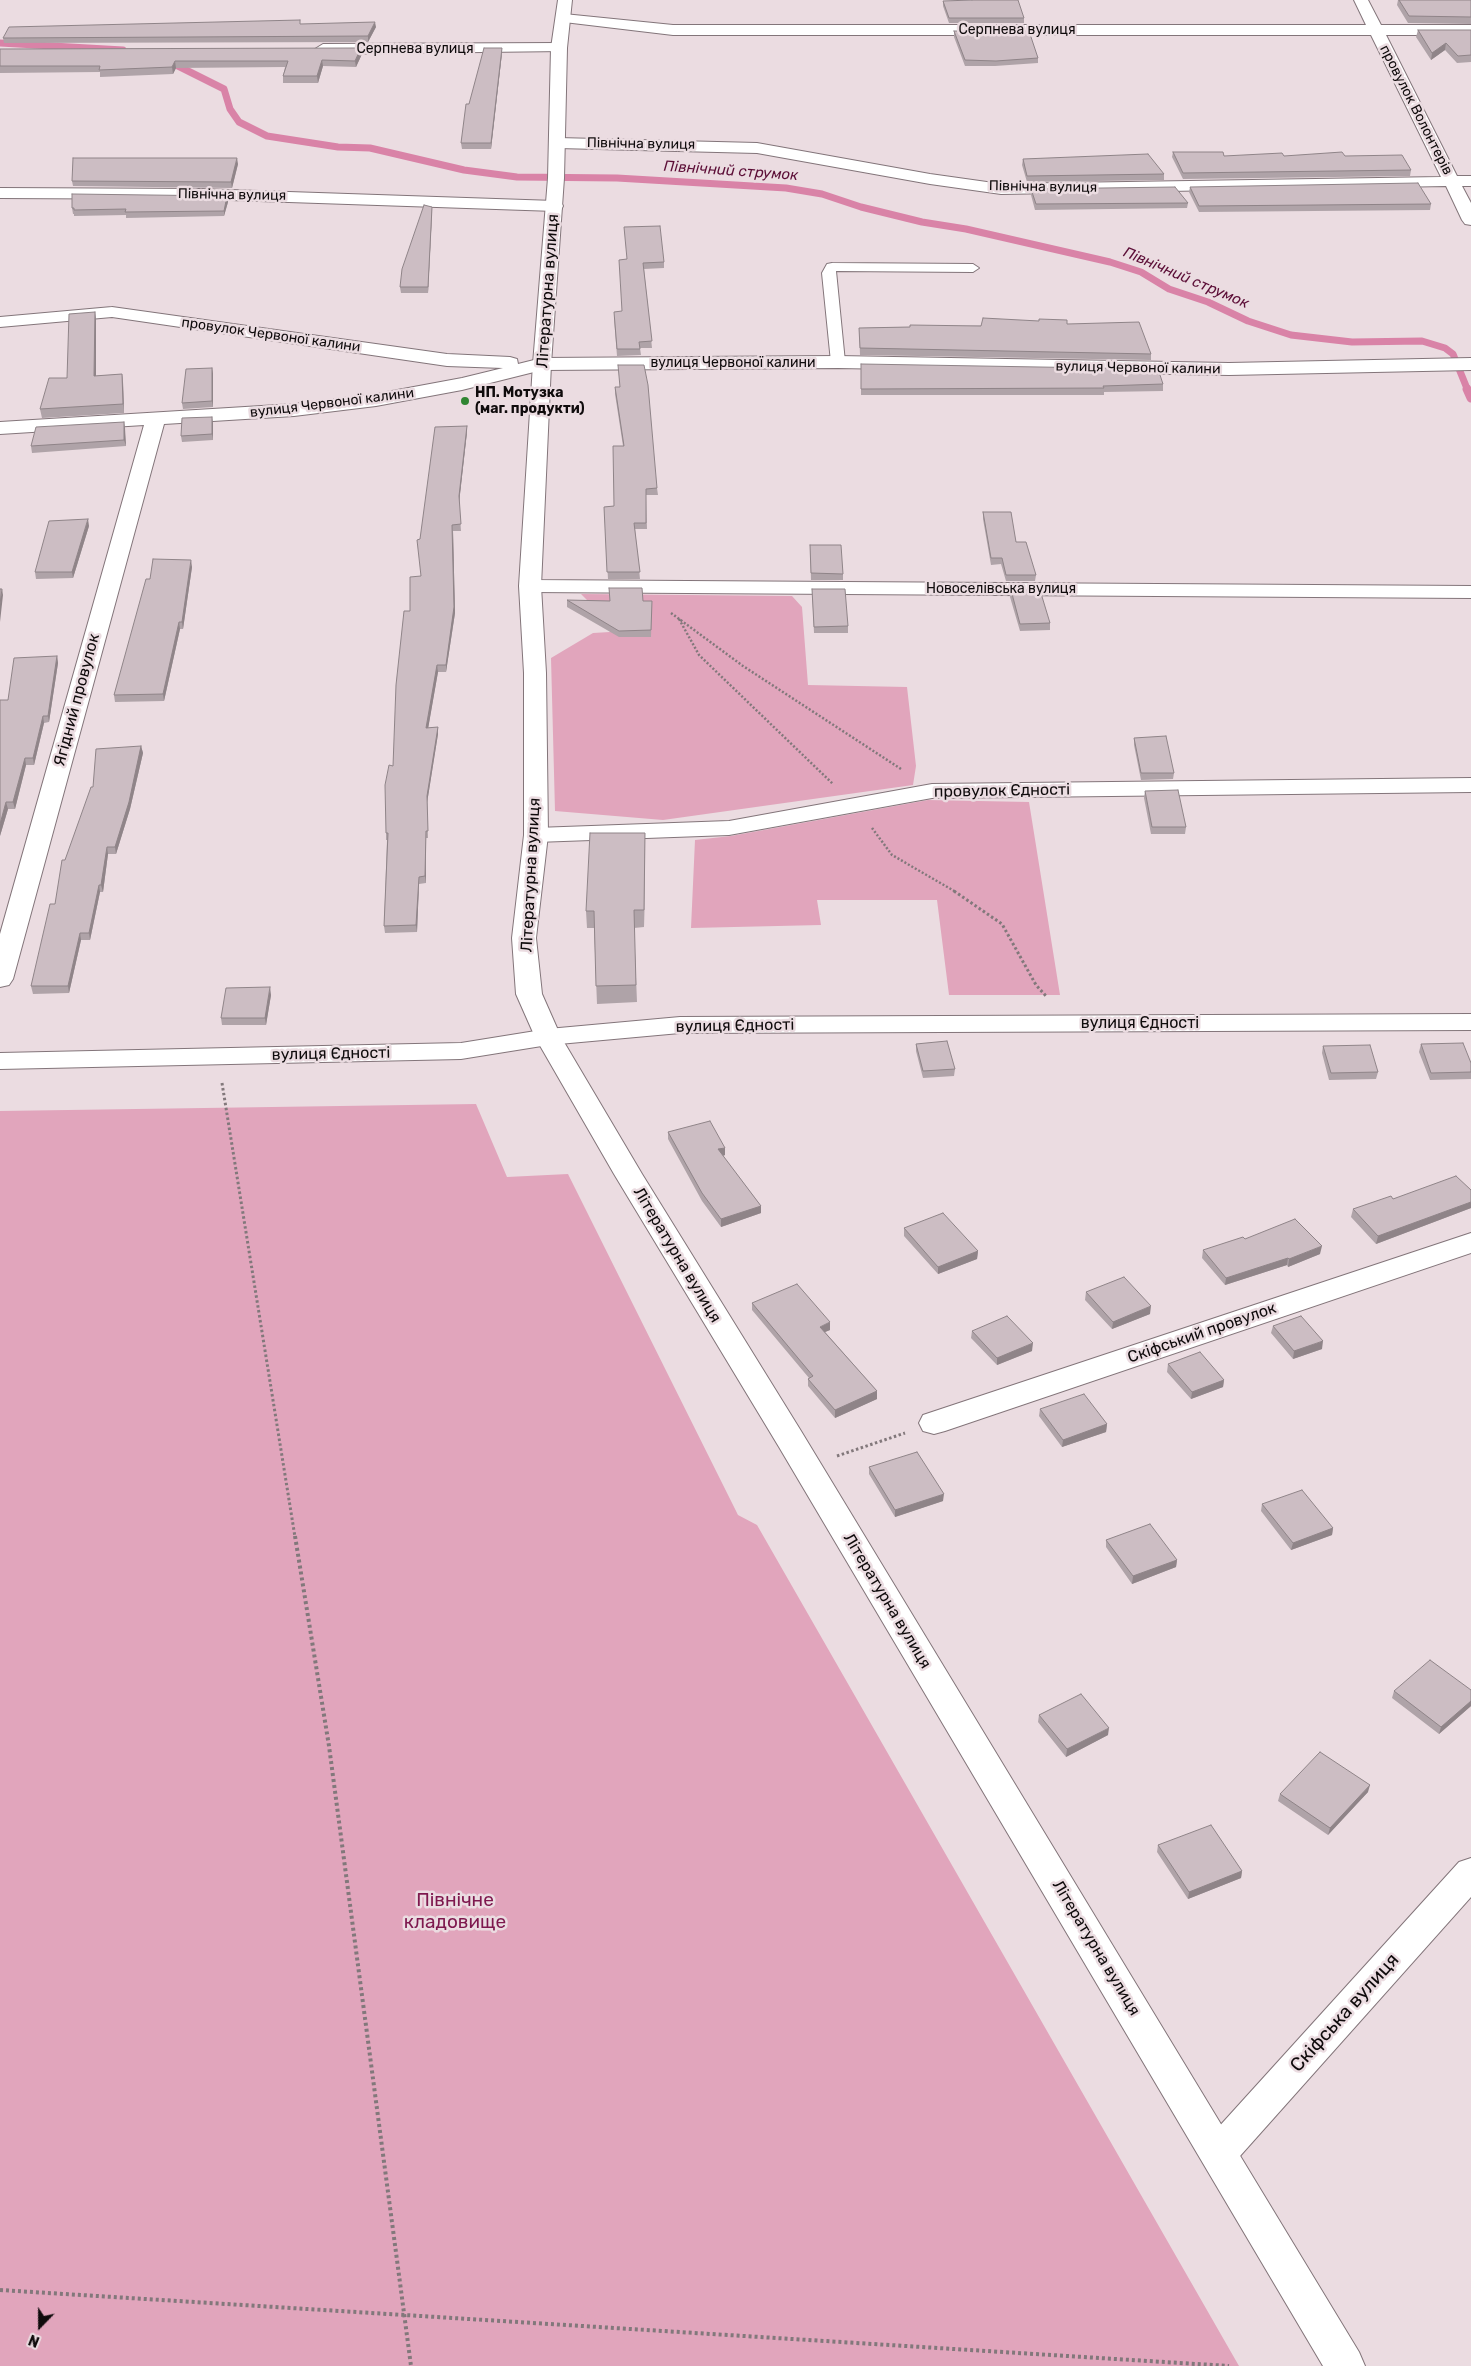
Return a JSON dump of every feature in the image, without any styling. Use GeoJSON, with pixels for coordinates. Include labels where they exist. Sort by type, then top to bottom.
{"type":"FeatureCollection","features":[{"type":"Feature","properties":{"kind":"street","name":"провулок Волонтерів"},"geometry":{"type":"LineString","coordinates":[[1362,0],[1375,30],[1471,220]]}},
{"type":"Feature","properties":{"kind":"street","name":"Серпнева вулиця"},"geometry":{"type":"LineString","coordinates":[[564,9],[606,24],[674,30],[1471,30]]}},
{"type":"Feature","properties":{"kind":"street","name":"Літературна вулиця"},"geometry":{"type":"LineString","coordinates":[[564,9],[559,48],[555,206],[542,364],[530,586],[535,673],[536,835],[524,938],[530,994],[548,1037],[633,1182],[806,1466],[1345,2366]]}},
{"type":"Feature","properties":{"kind":"street","name":"Серпнева вулиця"},"geometry":{"type":"LineString","coordinates":[[304,49],[559,48]]}},
{"type":"Feature","properties":{"kind":"street","name":"Північна вулиця"},"geometry":{"type":"LineString","coordinates":[[558,144],[757,148],[930,179],[1001,188],[1471,181]]}},
{"type":"Feature","properties":{"kind":"street","name":"Північна вулиця"},"geometry":{"type":"LineString","coordinates":[[0,193],[200,194],[555,206]]}},
{"type":"Feature","properties":{"kind":"street","name":"провулок Червоної калини"},"geometry":{"type":"LineString","coordinates":[[0,322],[112,312],[448,360],[542,364]]}},
{"type":"Feature","properties":{"kind":"street","name":"вулиця Червоної калини"},"geometry":{"type":"LineString","coordinates":[[0,428],[294,410],[376,400],[462,384],[542,364],[838,362],[1229,369],[1471,364]]}},
{"type":"Feature","properties":{"kind":"street","name":"Ягідний провулок"},"geometry":{"type":"LineString","coordinates":[[0,980],[155,420]]}},
{"type":"Feature","properties":{"kind":"street","name":"Новоселівська вулиця"},"geometry":{"type":"LineString","coordinates":[[530,586],[1471,592]]}},
{"type":"Feature","properties":{"kind":"street","name":"провулок Єдності"},"geometry":{"type":"LineString","coordinates":[[536,835],[729,828],[932,791],[1471,785]]}},
{"type":"Feature","properties":{"kind":"street","name":"вулиця Єдності"},"geometry":{"type":"LineString","coordinates":[[0,1061],[461,1050],[548,1037],[680,1025],[1471,1022]]}},
{"type":"Feature","properties":{"kind":"street","name":"Скіфський провулок"},"geometry":{"type":"LineString","coordinates":[[934,1423],[1471,1243]]}},
{"type":"Feature","properties":{"kind":"street","name":"Скіфська вулиця"},"geometry":{"type":"LineString","coordinates":[[1219,2153],[1471,1873]]}},
{"type":"Feature","properties":{"kind":"lane"},"geometry":{"type":"LineString","coordinates":[[838,362],[828,273],[832,267],[973,268]]}},
{"type":"Feature","properties":{"kind":"path"},"geometry":{"type":"LineString","coordinates":[[636,587],[743,666],[932,791]]}},
{"type":"Feature","properties":{"kind":"path"},"geometry":{"type":"LineString","coordinates":[[679,619],[699,655],[854,805],[892,855],[953,890],[1002,924],[1036,984],[1056,1009],[1086,1024]]}},
{"type":"Feature","properties":{"kind":"path"},"geometry":{"type":"LineString","coordinates":[[218,1056],[329,1746],[411,2366]]}},
{"type":"Feature","properties":{"kind":"path"},"geometry":{"type":"LineString","coordinates":[[806,1466],[934,1423]]}},
{"type":"Feature","properties":{"kind":"path"},"geometry":{"type":"LineString","coordinates":[[0,2290],[1229,2366]]}},
{"type":"Feature","properties":{"kind":"green space"},"geometry":{"type":"Polygon","coordinates":[[[581,594],[792,596],[802,607],[808,685],[907,687],[916,766],[913,785],[663,820],[555,811],[551,658],[593,633],[610,632],[594,607],[581,594]]]}},
{"type":"Feature","properties":{"kind":"green space"},"geometry":{"type":"Polygon","coordinates":[[[928,800],[1029,802],[1060,995],[949,995],[937,900],[817,900],[821,925],[691,928],[695,840],[731,836],[928,800]]]}},
{"type":"Feature","properties":{"kind":"green space","name":"Північне кладовище"},"geometry":{"type":"Polygon","coordinates":[[[476,1104],[507,1177],[568,1174],[738,1515],[757,1525],[1239,2366],[0,2366],[0,1111],[476,1104]]]}},
{"type":"Feature","properties":{"kind":"building"},"geometry":{"type":"Polygon","coordinates":[[[1018,0],[1024,18],[949,18],[943,1],[1018,0]]]}},
{"type":"Feature","properties":{"kind":"building"},"geometry":{"type":"Polygon","coordinates":[[[1399,0],[1471,0],[1471,17],[1409,16],[1399,0]]]}},
{"type":"Feature","properties":{"kind":"building"},"geometry":{"type":"Polygon","coordinates":[[[300,20],[300,24],[375,22],[368,36],[3,38],[9,27],[300,20]]]}},
{"type":"Feature","properties":{"kind":"building"},"geometry":{"type":"Polygon","coordinates":[[[1418,30],[1471,30],[1471,55],[1458,56],[1446,43],[1432,53],[1418,30]]]}},
{"type":"Feature","properties":{"kind":"building"},"geometry":{"type":"Polygon","coordinates":[[[954,31],[1029,31],[1038,58],[996,61],[965,60],[954,31]]]}},
{"type":"Feature","properties":{"kind":"building"},"geometry":{"type":"Polygon","coordinates":[[[361,48],[355,61],[322,60],[317,76],[283,76],[288,61],[175,61],[172,67],[99,70],[100,66],[0,66],[0,49],[361,48]]]}},
{"type":"Feature","properties":{"kind":"building"},"geometry":{"type":"Polygon","coordinates":[[[484,48],[502,48],[491,143],[461,143],[466,104],[469,104],[484,48]]]}},
{"type":"Feature","properties":{"kind":"building"},"geometry":{"type":"Polygon","coordinates":[[[1173,152],[1223,152],[1224,156],[1282,153],[1284,156],[1342,152],[1345,156],[1402,155],[1411,170],[1183,173],[1173,152]]]}},
{"type":"Feature","properties":{"kind":"building"},"geometry":{"type":"Polygon","coordinates":[[[1148,154],[1164,174],[1027,176],[1023,159],[1148,154]]]}},
{"type":"Feature","properties":{"kind":"building"},"geometry":{"type":"Polygon","coordinates":[[[73,158],[237,158],[231,182],[72,181],[73,158]]]}},
{"type":"Feature","properties":{"kind":"building"},"geometry":{"type":"Polygon","coordinates":[[[1418,183],[1431,204],[1199,206],[1190,187],[1418,183]]]}},
{"type":"Feature","properties":{"kind":"building"},"geometry":{"type":"Polygon","coordinates":[[[1175,187],[1188,203],[1036,204],[1031,189],[1175,187]]]}},
{"type":"Feature","properties":{"kind":"building"},"geometry":{"type":"Polygon","coordinates":[[[72,194],[227,196],[224,211],[125,212],[126,209],[74,210],[72,208],[72,194]]]}},
{"type":"Feature","properties":{"kind":"building"},"geometry":{"type":"Polygon","coordinates":[[[424,205],[432,207],[428,287],[400,287],[402,269],[424,205]]]}},
{"type":"Feature","properties":{"kind":"building"},"geometry":{"type":"Polygon","coordinates":[[[660,226],[664,262],[643,263],[652,341],[639,342],[640,349],[617,349],[614,312],[622,311],[619,260],[627,259],[624,227],[660,226]]]}},
{"type":"Feature","properties":{"kind":"building"},"geometry":{"type":"Polygon","coordinates":[[[95,312],[94,376],[122,374],[123,404],[40,409],[49,378],[67,378],[69,314],[95,312]]]}},
{"type":"Feature","properties":{"kind":"building"},"geometry":{"type":"Polygon","coordinates":[[[983,318],[1039,321],[1039,319],[1067,320],[1067,324],[1139,322],[1151,354],[860,348],[859,328],[910,327],[910,325],[981,326],[983,318]]]}},
{"type":"Feature","properties":{"kind":"building"},"geometry":{"type":"Polygon","coordinates":[[[861,364],[1158,369],[1163,384],[1103,386],[1104,388],[861,389],[861,364]]]}},
{"type":"Feature","properties":{"kind":"building"},"geometry":{"type":"Polygon","coordinates":[[[618,365],[644,365],[648,385],[657,488],[646,489],[646,523],[634,523],[640,572],[607,572],[604,507],[614,506],[613,446],[624,446],[615,387],[620,387],[618,365]]]}},
{"type":"Feature","properties":{"kind":"building"},"geometry":{"type":"Polygon","coordinates":[[[212,368],[212,401],[182,403],[186,369],[212,368]]]}},
{"type":"Feature","properties":{"kind":"building"},"geometry":{"type":"Polygon","coordinates":[[[212,417],[212,434],[181,436],[182,418],[212,417]]]}},
{"type":"Feature","properties":{"kind":"building"},"geometry":{"type":"Polygon","coordinates":[[[124,422],[124,440],[31,446],[36,427],[124,422]]]}},
{"type":"Feature","properties":{"kind":"building"},"geometry":{"type":"Polygon","coordinates":[[[467,426],[459,496],[461,524],[452,525],[454,607],[446,665],[437,665],[426,728],[438,727],[427,796],[428,831],[426,831],[425,876],[419,877],[416,925],[384,926],[388,833],[386,833],[385,785],[389,765],[393,766],[396,685],[404,611],[410,611],[410,577],[421,576],[417,540],[420,539],[435,427],[467,426]]]}},
{"type":"Feature","properties":{"kind":"building"},"geometry":{"type":"Polygon","coordinates":[[[983,512],[1011,512],[1016,542],[1026,542],[1036,575],[1006,575],[1002,558],[991,558],[983,512]]]}},
{"type":"Feature","properties":{"kind":"building"},"geometry":{"type":"Polygon","coordinates":[[[88,519],[72,572],[35,572],[49,521],[88,519]]]}},
{"type":"Feature","properties":{"kind":"building"},"geometry":{"type":"Polygon","coordinates":[[[810,545],[841,545],[843,574],[811,573],[810,545]]]}},
{"type":"Feature","properties":{"kind":"building"},"geometry":{"type":"Polygon","coordinates":[[[153,559],[191,560],[182,622],[179,622],[163,694],[114,695],[146,579],[150,579],[153,559]]]}},
{"type":"Feature","properties":{"kind":"building"},"geometry":{"type":"Polygon","coordinates":[[[609,588],[642,588],[643,601],[652,601],[651,630],[619,631],[567,600],[610,601],[609,588]]]}},
{"type":"Feature","properties":{"kind":"building"},"geometry":{"type":"Polygon","coordinates":[[[812,589],[845,589],[848,626],[814,627],[812,589]]]}},
{"type":"Feature","properties":{"kind":"building"},"geometry":{"type":"Polygon","coordinates":[[[1011,590],[1040,590],[1050,623],[1020,624],[1011,590]]]}},
{"type":"Feature","properties":{"kind":"building"},"geometry":{"type":"Polygon","coordinates":[[[57,656],[48,716],[43,716],[33,758],[25,758],[13,802],[6,802],[0,824],[0,700],[8,700],[14,658],[57,656]]]}},
{"type":"Feature","properties":{"kind":"building"},"geometry":{"type":"Polygon","coordinates":[[[1166,736],[1174,773],[1141,773],[1134,738],[1166,736]]]}},
{"type":"Feature","properties":{"kind":"building"},"geometry":{"type":"Polygon","coordinates":[[[141,746],[129,802],[115,847],[107,847],[101,885],[99,885],[89,933],[80,933],[68,986],[31,986],[50,904],[55,904],[62,860],[65,860],[91,787],[93,787],[96,749],[141,746]]]}},
{"type":"Feature","properties":{"kind":"building"},"geometry":{"type":"Polygon","coordinates":[[[1178,790],[1186,827],[1152,827],[1145,791],[1178,790]]]}},
{"type":"Feature","properties":{"kind":"building"},"geometry":{"type":"Polygon","coordinates":[[[590,833],[645,833],[644,910],[634,910],[636,985],[596,986],[594,911],[586,911],[590,833]]]}},
{"type":"Feature","properties":{"kind":"building"},"geometry":{"type":"Polygon","coordinates":[[[270,987],[265,1018],[221,1018],[226,988],[270,987]]]}},
{"type":"Feature","properties":{"kind":"building"},"geometry":{"type":"Polygon","coordinates":[[[947,1041],[955,1069],[923,1071],[916,1044],[947,1041]]]}},
{"type":"Feature","properties":{"kind":"building"},"geometry":{"type":"Polygon","coordinates":[[[1463,1043],[1471,1063],[1471,1072],[1431,1073],[1421,1044],[1463,1043]]]}},
{"type":"Feature","properties":{"kind":"building"},"geometry":{"type":"Polygon","coordinates":[[[1370,1045],[1378,1072],[1331,1073],[1323,1046],[1370,1045]]]}},
{"type":"Feature","properties":{"kind":"building"},"geometry":{"type":"Polygon","coordinates":[[[710,1121],[725,1148],[718,1149],[761,1206],[721,1219],[702,1193],[668,1132],[710,1121]]]}},
{"type":"Feature","properties":{"kind":"building"},"geometry":{"type":"Polygon","coordinates":[[[1456,1176],[1471,1190],[1471,1202],[1378,1236],[1353,1209],[1391,1196],[1393,1199],[1456,1176]]]}},
{"type":"Feature","properties":{"kind":"building"},"geometry":{"type":"Polygon","coordinates":[[[943,1213],[978,1251],[938,1267],[904,1228],[943,1213]]]}},
{"type":"Feature","properties":{"kind":"building"},"geometry":{"type":"Polygon","coordinates":[[[1295,1219],[1322,1246],[1289,1259],[1226,1278],[1203,1250],[1243,1237],[1245,1239],[1295,1219]]]}},
{"type":"Feature","properties":{"kind":"building"},"geometry":{"type":"Polygon","coordinates":[[[1124,1277],[1151,1306],[1113,1322],[1086,1292],[1124,1277]]]}},
{"type":"Feature","properties":{"kind":"building"},"geometry":{"type":"Polygon","coordinates":[[[797,1284],[830,1322],[820,1327],[877,1391],[835,1410],[808,1379],[813,1376],[752,1303],[797,1284]]]}},
{"type":"Feature","properties":{"kind":"building"},"geometry":{"type":"Polygon","coordinates":[[[1007,1316],[1033,1343],[997,1358],[972,1331],[1007,1316]]]}},
{"type":"Feature","properties":{"kind":"building"},"geometry":{"type":"Polygon","coordinates":[[[1301,1316],[1323,1341],[1294,1351],[1273,1326],[1301,1316]]]}},
{"type":"Feature","properties":{"kind":"building"},"geometry":{"type":"Polygon","coordinates":[[[1200,1352],[1224,1380],[1192,1392],[1168,1364],[1200,1352]]]}},
{"type":"Feature","properties":{"kind":"building"},"geometry":{"type":"Polygon","coordinates":[[[1084,1394],[1107,1424],[1063,1440],[1040,1409],[1084,1394]]]}},
{"type":"Feature","properties":{"kind":"building"},"geometry":{"type":"Polygon","coordinates":[[[917,1452],[944,1494],[895,1510],[869,1467],[917,1452]]]}},
{"type":"Feature","properties":{"kind":"building"},"geometry":{"type":"Polygon","coordinates":[[[1302,1490],[1333,1528],[1293,1543],[1262,1504],[1302,1490]]]}},
{"type":"Feature","properties":{"kind":"building"},"geometry":{"type":"Polygon","coordinates":[[[1150,1524],[1177,1560],[1133,1576],[1106,1540],[1150,1524]]]}},
{"type":"Feature","properties":{"kind":"building"},"geometry":{"type":"Polygon","coordinates":[[[1430,1660],[1471,1690],[1471,1701],[1441,1727],[1394,1691],[1430,1660]]]}},
{"type":"Feature","properties":{"kind":"building"},"geometry":{"type":"Polygon","coordinates":[[[1081,1694],[1109,1728],[1067,1749],[1039,1715],[1081,1694]]]}},
{"type":"Feature","properties":{"kind":"building"},"geometry":{"type":"Polygon","coordinates":[[[1320,1752],[1370,1785],[1330,1828],[1280,1794],[1320,1752]]]}},
{"type":"Feature","properties":{"kind":"building"},"geometry":{"type":"Polygon","coordinates":[[[1211,1825],[1242,1871],[1189,1892],[1158,1845],[1211,1825]]]}},
{"type":"Feature","properties":{"kind":"waterway","name":"Північний струмок"},"geometry":{"type":"LineString","coordinates":[[0,43],[123,50]]}},
{"type":"Feature","properties":{"kind":"waterway","name":"Північний струмок"},"geometry":{"type":"LineString","coordinates":[[170,62],[224,89],[230,109],[239,122],[267,136],[338,147],[370,148],[464,170],[517,177],[617,178],[786,188],[822,194],[861,207],[922,222],[966,229],[1110,262],[1141,272],[1169,289],[1208,302],[1248,321],[1291,335],[1352,342],[1422,341],[1445,348],[1453,354],[1468,391]]}},
{"type":"Feature","properties":{"kind":"waterway","name":"Північний струмок"},"geometry":{"type":"LineString","coordinates":[[1467,389],[1471,398]]}},
{"type":"Feature","properties":{"kind":"place","name":"НП. Мотузка (маг. продукти)"},"geometry":{"type":"Point","coordinates":[465,401]}}]}
